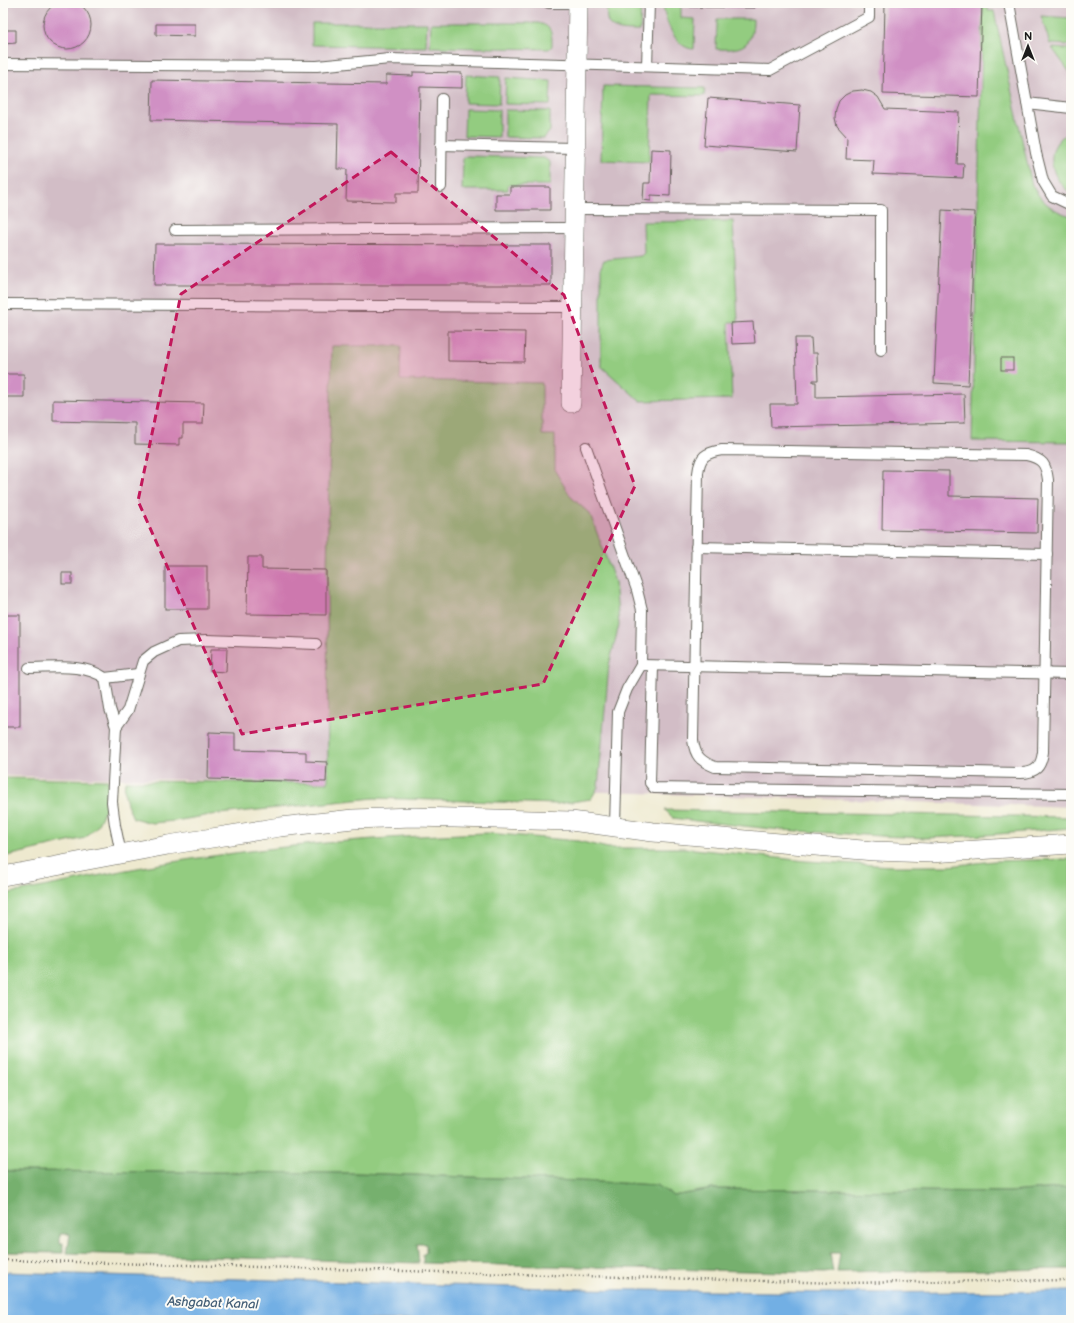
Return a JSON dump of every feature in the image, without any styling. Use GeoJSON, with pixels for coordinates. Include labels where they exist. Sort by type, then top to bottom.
{"type":"FeatureCollection","features":[{"type":"Feature","properties":{"kind":"street"},"geometry":{"type":"LineString","coordinates":[[571,403],[578,3]]}},
{"type":"Feature","properties":{"kind":"street"},"geometry":{"type":"LineString","coordinates":[[3,876],[272,828],[353,819],[414,817],[571,821],[653,832],[874,851],[931,853],[1071,844]]}},
{"type":"Feature","properties":{"kind":"lane"},"geometry":{"type":"LineString","coordinates":[[549,3],[578,3]]}},
{"type":"Feature","properties":{"kind":"lane"},"geometry":{"type":"LineString","coordinates":[[647,66],[649,3]]}},
{"type":"Feature","properties":{"kind":"lane"},"geometry":{"type":"LineString","coordinates":[[3,64],[317,66],[390,59],[770,70],[869,17],[869,3]]}},
{"type":"Feature","properties":{"kind":"lane"},"geometry":{"type":"LineString","coordinates":[[1010,3],[1036,153],[1044,181],[1052,196],[1071,205]]}},
{"type":"Feature","properties":{"kind":"lane"},"geometry":{"type":"LineString","coordinates":[[441,187],[442,99]]}},
{"type":"Feature","properties":{"kind":"lane"},"geometry":{"type":"LineString","coordinates":[[1027,104],[1071,108]]}},
{"type":"Feature","properties":{"kind":"lane"},"geometry":{"type":"LineString","coordinates":[[441,145],[576,148]]}},
{"type":"Feature","properties":{"kind":"lane"},"geometry":{"type":"LineString","coordinates":[[575,209],[881,210],[881,350]]}},
{"type":"Feature","properties":{"kind":"lane"},"geometry":{"type":"LineString","coordinates":[[175,230],[574,228]]}},
{"type":"Feature","properties":{"kind":"lane"},"geometry":{"type":"LineString","coordinates":[[3,304],[573,307]]}},
{"type":"Feature","properties":{"kind":"lane"},"geometry":{"type":"LineString","coordinates":[[586,446],[642,610],[641,665],[627,689],[618,712],[615,826]]}},
{"type":"Feature","properties":{"kind":"lane"},"geometry":{"type":"LineString","coordinates":[[722,450],[1018,455],[1037,457],[1043,462],[1047,471],[1047,554],[1042,762],[1037,770],[1030,773],[723,768],[705,763],[699,759],[695,751],[693,740],[696,547],[699,463],[703,456],[711,452],[722,450]]}},
{"type":"Feature","properties":{"kind":"lane"},"geometry":{"type":"LineString","coordinates":[[696,547],[1047,554]]}},
{"type":"Feature","properties":{"kind":"lane"},"geometry":{"type":"LineString","coordinates":[[116,727],[128,710],[143,661],[154,652],[178,641],[208,640],[316,644]]}},
{"type":"Feature","properties":{"kind":"lane"},"geometry":{"type":"LineString","coordinates":[[641,665],[1071,674]]}},
{"type":"Feature","properties":{"kind":"lane"},"geometry":{"type":"LineString","coordinates":[[653,666],[650,782],[654,788],[1071,794]]}},
{"type":"Feature","properties":{"kind":"lane"},"geometry":{"type":"LineString","coordinates":[[29,668],[77,668],[97,673],[105,678],[138,674]]}},
{"type":"Feature","properties":{"kind":"lane"},"geometry":{"type":"LineString","coordinates":[[105,678],[110,709],[116,727],[112,802],[121,854]]}},
{"type":"Feature","properties":{"kind":"path"},"geometry":{"type":"LineString","coordinates":[[3,1260],[840,1283],[1071,1280]]}},
{"type":"Feature","properties":{"kind":"highlighted area"},"geometry":{"type":"Polygon","coordinates":[[[391,152],[564,295],[635,486],[543,684],[242,734],[138,501],[181,294],[391,152]]]}},
{"type":"Feature","properties":{"kind":"shaded area"},"geometry":{"type":"Polygon","coordinates":[[[3,3],[1071,3],[1071,807],[326,783],[3,776],[3,3]]]}},
{"type":"Feature","properties":{"kind":"green space"},"geometry":{"type":"Polygon","coordinates":[[[607,3],[641,3],[640,31],[620,30],[612,26],[607,19],[607,3]]]}},
{"type":"Feature","properties":{"kind":"green space"},"geometry":{"type":"Polygon","coordinates":[[[663,3],[681,3],[681,18],[695,19],[694,49],[687,48],[676,39],[668,25],[663,3]]]}},
{"type":"Feature","properties":{"kind":"green space"},"geometry":{"type":"Polygon","coordinates":[[[983,3],[988,3],[988,11],[994,11],[1032,185],[1039,196],[1048,205],[1071,216],[1071,442],[972,441],[983,3]]]}},
{"type":"Feature","properties":{"kind":"green space"},"geometry":{"type":"Polygon","coordinates":[[[1041,16],[1071,18],[1071,45],[1050,44],[1041,16]]]}},
{"type":"Feature","properties":{"kind":"green space"},"geometry":{"type":"Polygon","coordinates":[[[717,19],[753,19],[751,36],[748,42],[739,48],[716,49],[717,19]]]}},
{"type":"Feature","properties":{"kind":"green space"},"geometry":{"type":"Polygon","coordinates":[[[312,23],[427,23],[426,47],[312,45],[312,23]]]}},
{"type":"Feature","properties":{"kind":"green space"},"geometry":{"type":"Polygon","coordinates":[[[431,23],[538,23],[549,28],[552,37],[552,46],[549,49],[430,47],[431,23]]]}},
{"type":"Feature","properties":{"kind":"green space"},"geometry":{"type":"Polygon","coordinates":[[[1052,48],[1071,49],[1071,74],[1052,48]]]}},
{"type":"Feature","properties":{"kind":"green space"},"geometry":{"type":"Polygon","coordinates":[[[466,75],[500,77],[499,104],[465,103],[466,75]]]}},
{"type":"Feature","properties":{"kind":"green space"},"geometry":{"type":"Polygon","coordinates":[[[506,78],[551,81],[550,105],[505,104],[506,78]]]}},
{"type":"Feature","properties":{"kind":"green space"},"geometry":{"type":"Polygon","coordinates":[[[603,86],[705,88],[704,96],[651,95],[649,162],[601,160],[603,86]]]}},
{"type":"Feature","properties":{"kind":"green space"},"geometry":{"type":"Polygon","coordinates":[[[465,109],[499,110],[499,137],[464,136],[465,109]]]}},
{"type":"Feature","properties":{"kind":"green space"},"geometry":{"type":"Polygon","coordinates":[[[505,110],[550,111],[550,131],[544,138],[505,137],[505,110]]]}},
{"type":"Feature","properties":{"kind":"green space"},"geometry":{"type":"Polygon","coordinates":[[[1071,132],[1071,193],[1063,187],[1057,179],[1052,161],[1056,144],[1062,137],[1071,132]]]}},
{"type":"Feature","properties":{"kind":"green space"},"geometry":{"type":"Polygon","coordinates":[[[466,156],[544,158],[550,162],[550,185],[508,185],[508,190],[462,190],[463,159],[466,156]]]}},
{"type":"Feature","properties":{"kind":"green space"},"geometry":{"type":"Polygon","coordinates":[[[733,221],[738,322],[729,322],[732,399],[640,401],[601,366],[601,267],[604,260],[641,256],[644,253],[643,222],[733,221]]]}},
{"type":"Feature","properties":{"kind":"green space"},"geometry":{"type":"Polygon","coordinates":[[[332,346],[401,346],[400,380],[542,383],[542,435],[555,435],[555,471],[571,497],[590,514],[615,582],[619,625],[609,665],[598,787],[591,799],[557,804],[374,798],[210,815],[152,823],[133,818],[126,800],[125,781],[328,783],[327,570],[332,346]]]}},
{"type":"Feature","properties":{"kind":"green space"},"geometry":{"type":"Polygon","coordinates":[[[3,778],[108,780],[108,804],[97,826],[85,838],[3,857],[3,778]]]}},
{"type":"Feature","properties":{"kind":"green space"},"geometry":{"type":"Polygon","coordinates":[[[665,810],[1071,817],[1071,828],[927,838],[880,836],[781,830],[696,821],[673,818],[665,810]]]}},
{"type":"Feature","properties":{"kind":"green space"},"geometry":{"type":"Polygon","coordinates":[[[487,833],[578,841],[608,848],[685,848],[806,861],[892,866],[949,866],[994,861],[1071,859],[1071,1187],[1010,1192],[713,1189],[673,1196],[657,1185],[580,1181],[356,1173],[3,1171],[3,894],[143,867],[228,854],[357,840],[487,833]]]}},
{"type":"Feature","properties":{"kind":"green space"},"geometry":{"type":"Polygon","coordinates":[[[3,1171],[356,1173],[580,1181],[657,1185],[673,1196],[712,1189],[1010,1192],[1071,1187],[1071,1269],[837,1272],[840,1253],[830,1253],[833,1272],[824,1273],[423,1263],[423,1254],[426,1253],[426,1244],[417,1244],[419,1263],[67,1253],[70,1234],[60,1234],[60,1243],[63,1243],[63,1253],[3,1252],[3,1171]]]}},
{"type":"Feature","properties":{"kind":"water","name":"Ashgabat Kanal"},"geometry":{"type":"Polygon","coordinates":[[[3,1272],[584,1289],[839,1293],[1071,1291],[1071,1320],[3,1320],[3,1272]]]}},
{"type":"Feature","properties":{"kind":"building"},"geometry":{"type":"Polygon","coordinates":[[[62,1],[72,1],[81,5],[87,11],[91,20],[91,30],[87,39],[81,45],[72,49],[62,49],[53,45],[47,39],[43,30],[43,20],[47,11],[53,5],[62,1]]]}},
{"type":"Feature","properties":{"kind":"building"},"geometry":{"type":"Polygon","coordinates":[[[690,3],[755,3],[755,8],[690,7],[690,3]]]}},
{"type":"Feature","properties":{"kind":"building"},"geometry":{"type":"Polygon","coordinates":[[[885,3],[982,3],[979,97],[883,94],[885,3]]]}},
{"type":"Feature","properties":{"kind":"building"},"geometry":{"type":"Polygon","coordinates":[[[3,17],[5,17],[5,30],[16,30],[16,43],[3,44],[3,17]]]}},
{"type":"Feature","properties":{"kind":"building"},"geometry":{"type":"Polygon","coordinates":[[[156,24],[195,24],[195,36],[156,35],[156,24]]]}},
{"type":"Feature","properties":{"kind":"building"},"geometry":{"type":"Polygon","coordinates":[[[413,72],[462,73],[462,88],[420,87],[418,193],[396,193],[396,202],[346,201],[347,169],[337,169],[338,124],[151,120],[152,80],[386,84],[386,75],[413,76],[413,72]]]}},
{"type":"Feature","properties":{"kind":"building"},"geometry":{"type":"Polygon","coordinates":[[[862,90],[871,92],[878,97],[885,109],[959,112],[957,164],[964,164],[963,178],[873,174],[874,160],[846,159],[847,137],[837,126],[835,118],[836,109],[839,101],[845,95],[853,91],[862,90]]]}},
{"type":"Feature","properties":{"kind":"building"},"geometry":{"type":"Polygon","coordinates":[[[708,98],[800,105],[797,152],[704,145],[708,98]]]}},
{"type":"Feature","properties":{"kind":"building"},"geometry":{"type":"Polygon","coordinates":[[[651,149],[671,150],[670,196],[651,195],[651,201],[643,200],[644,183],[650,183],[651,149]]]}},
{"type":"Feature","properties":{"kind":"building"},"geometry":{"type":"Polygon","coordinates":[[[510,187],[550,187],[550,210],[496,210],[496,194],[510,194],[510,187]]]}},
{"type":"Feature","properties":{"kind":"building"},"geometry":{"type":"Polygon","coordinates":[[[942,210],[975,212],[968,385],[934,383],[942,210]]]}},
{"type":"Feature","properties":{"kind":"building"},"geometry":{"type":"Polygon","coordinates":[[[155,244],[551,245],[551,285],[154,285],[155,244]]]}},
{"type":"Feature","properties":{"kind":"building"},"geometry":{"type":"Polygon","coordinates":[[[753,322],[755,343],[732,344],[731,323],[753,322]]]}},
{"type":"Feature","properties":{"kind":"building"},"geometry":{"type":"Polygon","coordinates":[[[448,331],[525,332],[524,362],[448,361],[448,331]]]}},
{"type":"Feature","properties":{"kind":"building"},"geometry":{"type":"Polygon","coordinates":[[[795,338],[811,338],[812,353],[817,353],[818,380],[813,380],[813,382],[816,382],[816,397],[964,394],[965,423],[771,427],[770,404],[797,404],[795,338]]]}},
{"type":"Feature","properties":{"kind":"building"},"geometry":{"type":"Polygon","coordinates":[[[1001,358],[1013,358],[1013,370],[1001,370],[1001,358]]]}},
{"type":"Feature","properties":{"kind":"building"},"geometry":{"type":"Polygon","coordinates":[[[3,374],[24,374],[24,397],[3,397],[3,374]]]}},
{"type":"Feature","properties":{"kind":"building"},"geometry":{"type":"Polygon","coordinates":[[[53,400],[204,403],[203,424],[183,424],[183,438],[179,438],[179,445],[135,444],[135,423],[53,421],[53,400]]]}},
{"type":"Feature","properties":{"kind":"building"},"geometry":{"type":"Polygon","coordinates":[[[883,470],[949,471],[949,496],[1038,498],[1037,533],[882,530],[883,470]]]}},
{"type":"Feature","properties":{"kind":"building"},"geometry":{"type":"Polygon","coordinates":[[[248,557],[262,557],[262,569],[326,570],[326,615],[247,614],[248,557]]]}},
{"type":"Feature","properties":{"kind":"building"},"geometry":{"type":"Polygon","coordinates":[[[165,566],[207,566],[207,609],[165,609],[165,566]]]}},
{"type":"Feature","properties":{"kind":"building"},"geometry":{"type":"Polygon","coordinates":[[[62,573],[72,573],[72,584],[62,584],[62,573]]]}},
{"type":"Feature","properties":{"kind":"building"},"geometry":{"type":"Polygon","coordinates":[[[3,615],[20,615],[20,727],[3,727],[3,615]]]}},
{"type":"Feature","properties":{"kind":"building"},"geometry":{"type":"Polygon","coordinates":[[[211,649],[227,649],[226,672],[210,671],[211,649]]]}},
{"type":"Feature","properties":{"kind":"building"},"geometry":{"type":"Polygon","coordinates":[[[209,732],[235,733],[235,750],[306,752],[306,761],[327,762],[326,782],[208,779],[209,732]]]}}]}
